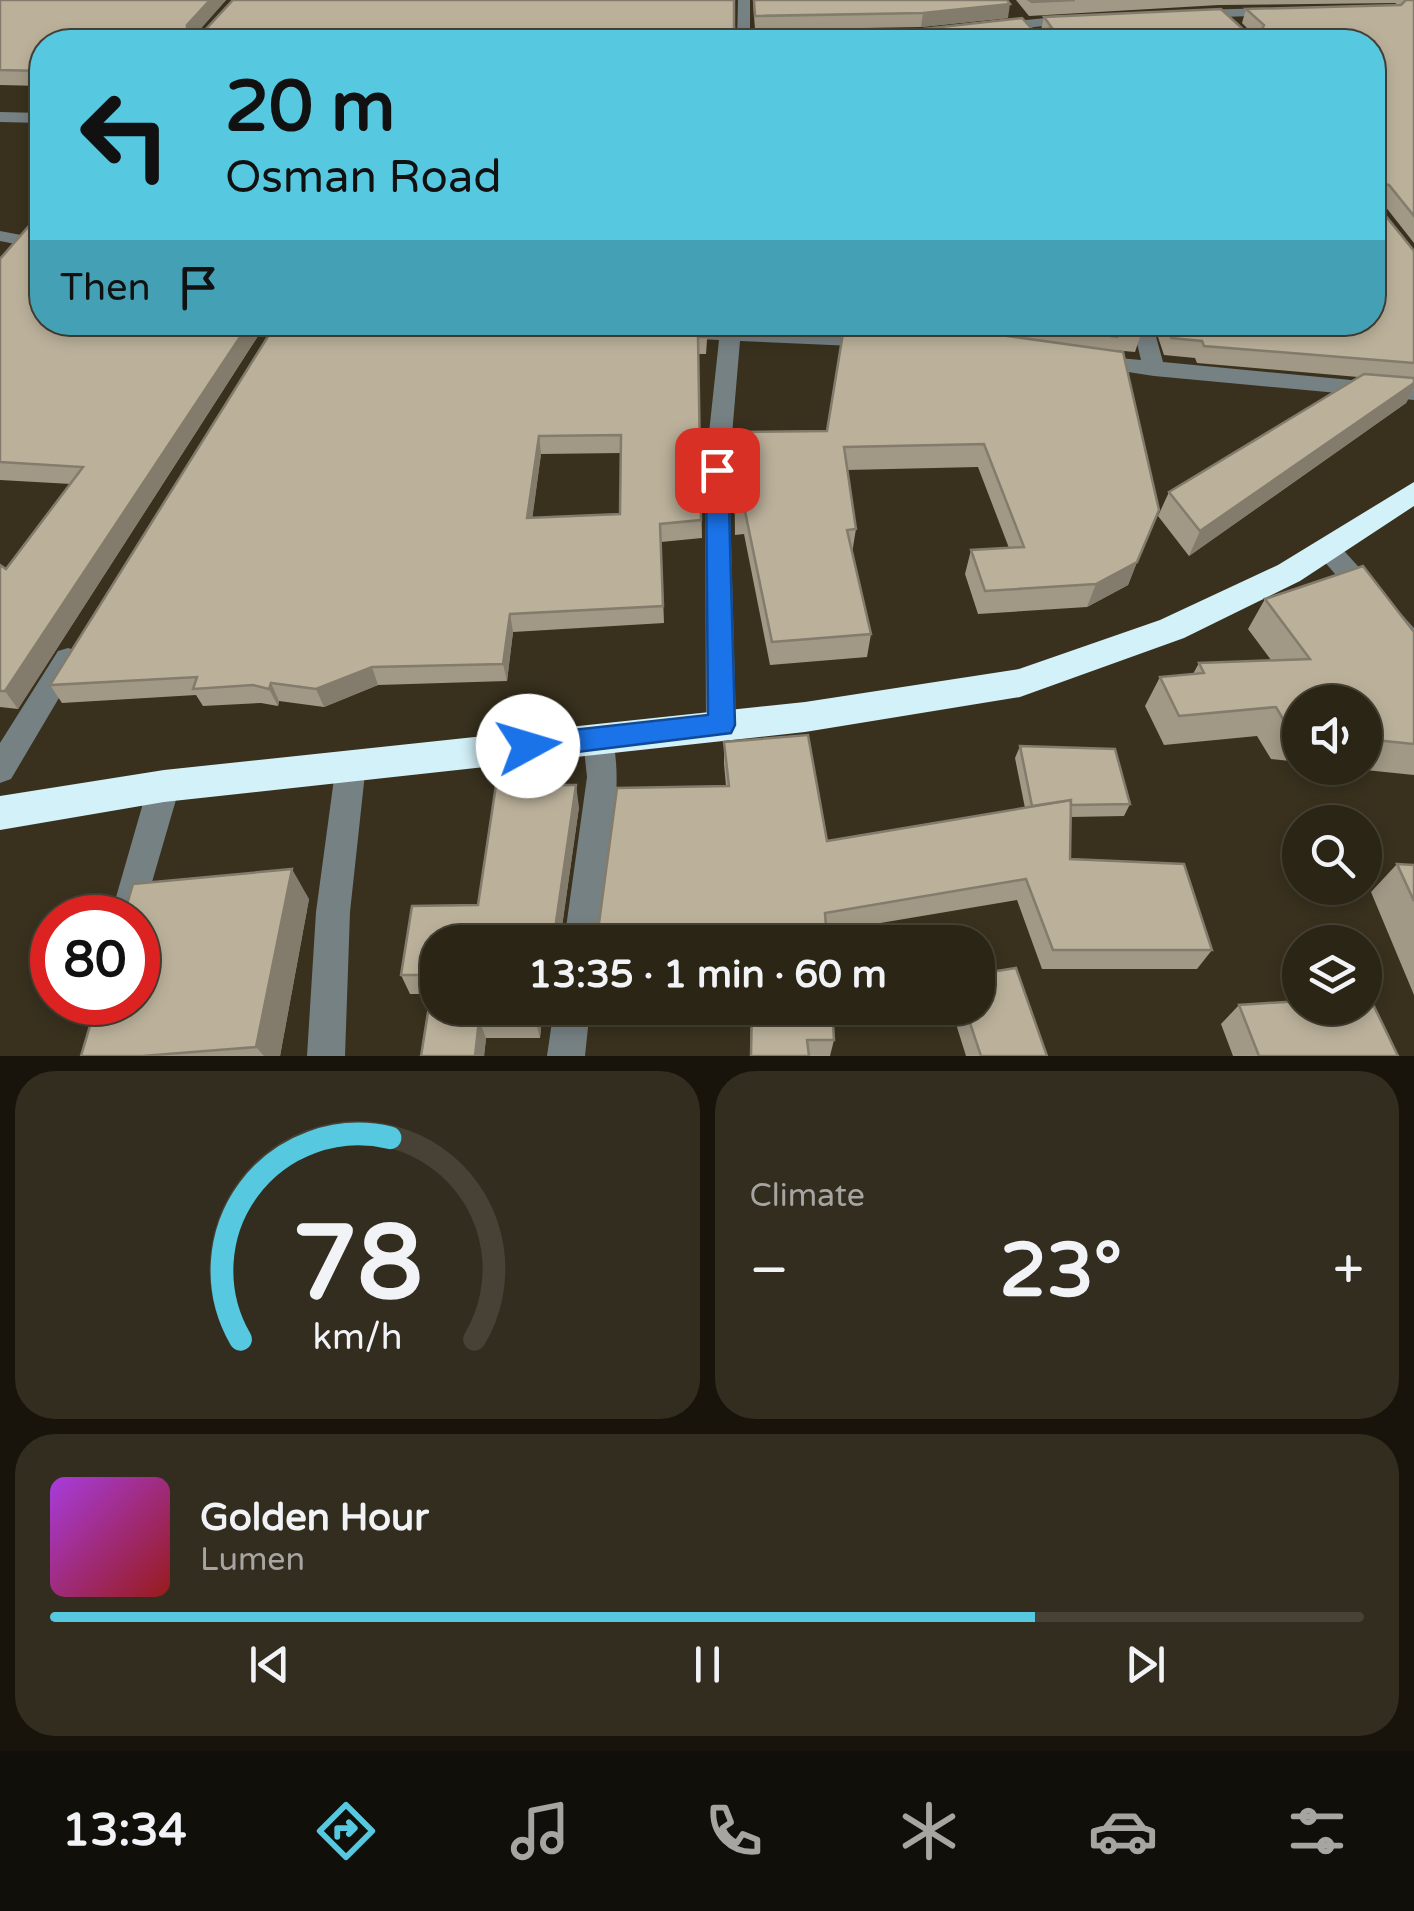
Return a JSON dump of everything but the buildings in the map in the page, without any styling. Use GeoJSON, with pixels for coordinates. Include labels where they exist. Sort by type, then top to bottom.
{"type":"FeatureCollection","features":[{"type":"Feature","properties":{"kind":"highway"},"geometry":{"type":"LineString","coordinates":[[0,814],[164,786],[806,717],[1020,683],[1172,629],[1290,573],[1414,492]]}},
{"type":"Feature","properties":{"kind":"street"},"geometry":{"type":"LineString","coordinates":[[744,0],[744,30]]}},
{"type":"Feature","properties":{"kind":"street"},"geometry":{"type":"LineString","coordinates":[[1186,14],[1297,12]]}},
{"type":"Feature","properties":{"kind":"street"},"geometry":{"type":"LineString","coordinates":[[1219,13],[1237,30]]}},
{"type":"Feature","properties":{"kind":"street"},"geometry":{"type":"LineString","coordinates":[[1019,18],[1029,30]]}},
{"type":"Feature","properties":{"kind":"street"},"geometry":{"type":"LineString","coordinates":[[972,29],[1019,18],[1098,18]]}},
{"type":"Feature","properties":{"kind":"street"},"geometry":{"type":"LineString","coordinates":[[0,118],[30,118]]}},
{"type":"Feature","properties":{"kind":"street"},"geometry":{"type":"LineString","coordinates":[[0,236],[28,247]]}},
{"type":"Feature","properties":{"kind":"street"},"geometry":{"type":"LineString","coordinates":[[721,725],[717,470],[730,335]]}},
{"type":"Feature","properties":{"kind":"street"},"geometry":{"type":"LineString","coordinates":[[813,335],[909,342]]}},
{"type":"Feature","properties":{"kind":"street"},"geometry":{"type":"LineString","coordinates":[[1145,335],[1154,370]]}},
{"type":"Feature","properties":{"kind":"street"},"geometry":{"type":"LineString","coordinates":[[1080,360],[1414,392]]}},
{"type":"Feature","properties":{"kind":"street"},"geometry":{"type":"LineString","coordinates":[[1327,548],[1414,647]]}},
{"type":"Feature","properties":{"kind":"street"},"geometry":{"type":"LineString","coordinates":[[0,770],[80,638]]}},
{"type":"Feature","properties":{"kind":"street"},"geometry":{"type":"LineString","coordinates":[[582,925],[602,777],[598,739]]}},
{"type":"Feature","properties":{"kind":"street"},"geometry":{"type":"LineString","coordinates":[[326,1056],[333,912],[351,764]]}},
{"type":"Feature","properties":{"kind":"street"},"geometry":{"type":"LineString","coordinates":[[133,895],[164,786]]}},
{"type":"Feature","properties":{"kind":"street"},"geometry":{"type":"LineString","coordinates":[[566,1056],[570,1025]]}},
{"type":"Feature","properties":{"kind":"route"},"geometry":{"type":"LineString","coordinates":[[528,746],[721,725],[717,470]]}}]}
